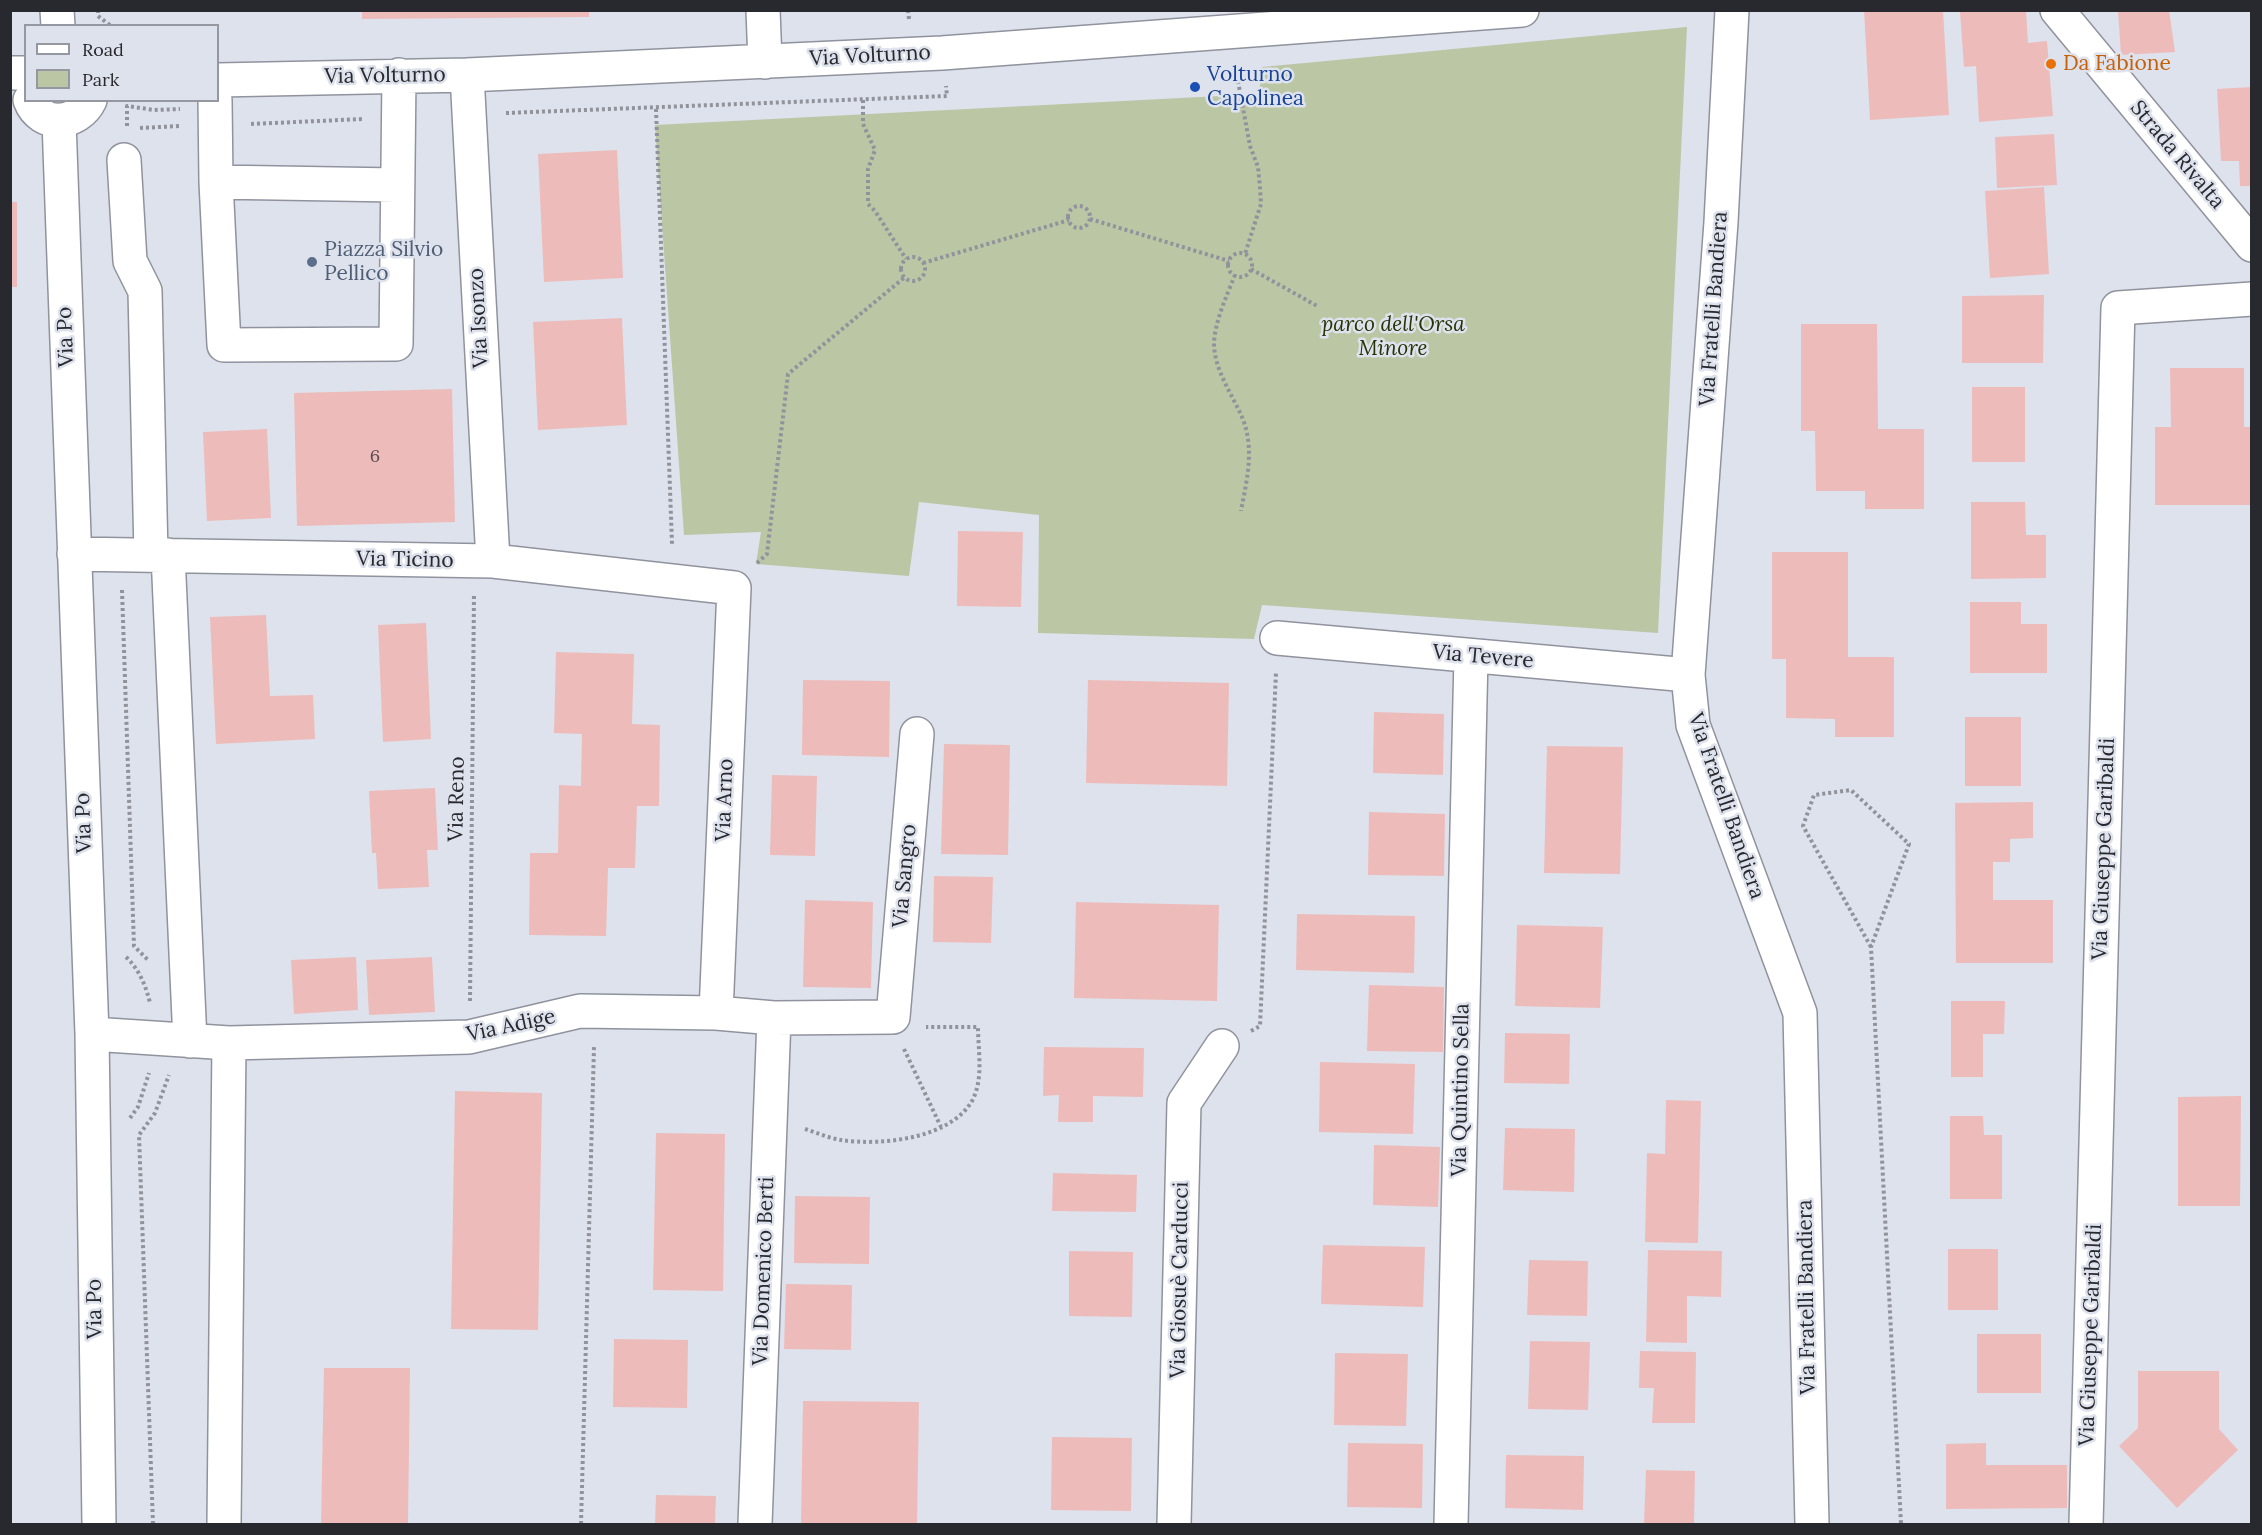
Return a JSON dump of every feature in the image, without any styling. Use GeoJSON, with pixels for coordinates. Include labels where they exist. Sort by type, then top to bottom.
{"type":"FeatureCollection","features":[{"type":"Feature","properties":{"kind":"street"},"geometry":{"type":"LineString","coordinates":[[763,10],[765,62]]}},
{"type":"Feature","properties":{"kind":"street","name":"Via Volturno"},"geometry":{"type":"LineString","coordinates":[[219,80],[467,75],[942,53],[1522,10]]}},
{"type":"Feature","properties":{"kind":"street","name":"Via Fratelli Bandiera"},"geometry":{"type":"LineString","coordinates":[[1732,10],[1721,222],[1688,675],[1693,725],[1800,1013],[1812,1524]]}},
{"type":"Feature","properties":{"kind":"street","name":"Strada Rivalta"},"geometry":{"type":"LineString","coordinates":[[2057,10],[2252,245]]}},
{"type":"Feature","properties":{"kind":"street"},"geometry":{"type":"LineString","coordinates":[[215,113],[224,345],[396,344],[399,75]]}},
{"type":"Feature","properties":{"kind":"street","name":"Via Isonzo"},"geometry":{"type":"LineString","coordinates":[[467,75],[484,561]]}},
{"type":"Feature","properties":{"kind":"street"},"geometry":{"type":"LineString","coordinates":[[31,102],[39,113],[48,119],[59,121],[77,116],[85,110],[89,102]]}},
{"type":"Feature","properties":{"kind":"street","name":"Via Po"},"geometry":{"type":"LineString","coordinates":[[59,121],[92,1034],[99,1524]]}},
{"type":"Feature","properties":{"kind":"street"},"geometry":{"type":"LineString","coordinates":[[126,144],[130,261],[145,291],[147,555],[179,1041]]}},
{"type":"Feature","properties":{"kind":"street"},"geometry":{"type":"LineString","coordinates":[[216,182],[396,185]]}},
{"type":"Feature","properties":{"kind":"street","name":"Via Giuseppe Garibaldi"},"geometry":{"type":"LineString","coordinates":[[2086,1524],[2118,308],[2252,299]]}},
{"type":"Feature","properties":{"kind":"street","name":"Via Ticino"},"geometry":{"type":"LineString","coordinates":[[75,554],[484,561],[734,588]]}},
{"type":"Feature","properties":{"kind":"street","name":"Via Arno"},"geometry":{"type":"LineString","coordinates":[[716,1013],[734,588]]}},
{"type":"Feature","properties":{"kind":"street","name":"Via Tevere"},"geometry":{"type":"LineString","coordinates":[[1277,638],[1688,675]]}},
{"type":"Feature","properties":{"kind":"street","name":"Via Quintino Sella"},"geometry":{"type":"LineString","coordinates":[[1451,1524],[1471,656]]}},
{"type":"Feature","properties":{"kind":"street","name":"Via Sangro"},"geometry":{"type":"LineString","coordinates":[[894,1022],[917,734]]}},
{"type":"Feature","properties":{"kind":"street","name":"Via Adige"},"geometry":{"type":"LineString","coordinates":[[92,1034],[229,1043],[469,1038],[580,1011],[716,1013],[774,1018],[894,1022]]}},
{"type":"Feature","properties":{"kind":"street","name":"Via Domenico Berti"},"geometry":{"type":"LineString","coordinates":[[754,1524],[774,1018]]}},
{"type":"Feature","properties":{"kind":"street"},"geometry":{"type":"LineString","coordinates":[[224,1524],[229,1043]]}},
{"type":"Feature","properties":{"kind":"street","name":"Via Giosuè Carducci"},"geometry":{"type":"LineString","coordinates":[[1174,1524],[1185,1103],[1222,1046]]}},
{"type":"Feature","properties":{"kind":"path"},"geometry":{"type":"LineString","coordinates":[[98,10],[98,16],[108,24]]}},
{"type":"Feature","properties":{"kind":"path"},"geometry":{"type":"LineString","coordinates":[[468,115],[947,96],[942,53]]}},
{"type":"Feature","properties":{"kind":"path"},"geometry":{"type":"LineString","coordinates":[[1238,81],[1250,146],[1258,167],[1261,204],[1245,254]]}},
{"type":"Feature","properties":{"kind":"path"},"geometry":{"type":"LineString","coordinates":[[863,100],[863,124],[875,150],[868,169],[868,204],[906,259]]}},
{"type":"Feature","properties":{"kind":"path"},"geometry":{"type":"LineString","coordinates":[[656,109],[674,581]]}},
{"type":"Feature","properties":{"kind":"path"},"geometry":{"type":"LineString","coordinates":[[126,144],[215,113],[398,118]]}},
{"type":"Feature","properties":{"kind":"path"},"geometry":{"type":"LineString","coordinates":[[1077,206],[1087,209],[1090,219],[1086,225],[1079,228],[1069,220],[1069,213],[1077,206]]}},
{"type":"Feature","properties":{"kind":"path"},"geometry":{"type":"LineString","coordinates":[[1090,219],[1229,261]]}},
{"type":"Feature","properties":{"kind":"path"},"geometry":{"type":"LineString","coordinates":[[923,263],[1069,220]]}},
{"type":"Feature","properties":{"kind":"path"},"geometry":{"type":"LineString","coordinates":[[1234,254],[1245,254],[1251,259],[1251,269],[1246,275],[1235,275],[1230,270],[1229,261],[1234,254]]}},
{"type":"Feature","properties":{"kind":"path"},"geometry":{"type":"LineString","coordinates":[[905,277],[912,280],[919,279],[925,270],[923,263],[917,258],[906,259]]}},
{"type":"Feature","properties":{"kind":"path"},"geometry":{"type":"LineString","coordinates":[[905,277],[902,266],[906,259]]}},
{"type":"Feature","properties":{"kind":"path"},"geometry":{"type":"LineString","coordinates":[[1251,269],[1319,307]]}},
{"type":"Feature","properties":{"kind":"path"},"geometry":{"type":"LineString","coordinates":[[1235,275],[1221,311],[1214,344],[1220,372],[1243,419],[1250,442],[1250,465],[1240,511]]}},
{"type":"Feature","properties":{"kind":"path"},"geometry":{"type":"LineString","coordinates":[[734,588],[767,554],[788,374],[905,277]]}},
{"type":"Feature","properties":{"kind":"path"},"geometry":{"type":"LineString","coordinates":[[147,555],[135,946],[152,966]]}},
{"type":"Feature","properties":{"kind":"path","name":"Via Reno"},"geometry":{"type":"LineString","coordinates":[[469,1038],[484,561]]}},
{"type":"Feature","properties":{"kind":"path"},"geometry":{"type":"LineString","coordinates":[[1222,1046],[1260,1026],[1277,638]]}},
{"type":"Feature","properties":{"kind":"path"},"geometry":{"type":"LineString","coordinates":[[1872,947],[1803,826],[1814,795],[1851,790],[1909,844],[1872,947],[1901,1524]]}},
{"type":"Feature","properties":{"kind":"path"},"geometry":{"type":"LineString","coordinates":[[581,1524],[595,1011]]}},
{"type":"Feature","properties":{"kind":"path"},"geometry":{"type":"LineString","coordinates":[[770,1117],[839,1140],[870,1142],[903,1139],[933,1131],[941,1127],[956,1119],[972,1101],[979,1080],[978,1027],[894,1022],[941,1127]]}},
{"type":"Feature","properties":{"kind":"path"},"geometry":{"type":"LineString","coordinates":[[153,1524],[139,1135],[155,1113],[179,1041]]}},
{"type":"Feature","properties":{"kind":"green space","name":"parco dell'Orsa Minore"},"geometry":{"type":"Polygon","coordinates":[[[1687,27],[1658,633],[1262,605],[1254,639],[1038,633],[1039,515],[919,502],[909,576],[756,564],[761,532],[684,535],[655,125],[1259,94],[1262,67],[1687,27]]]}},
{"type":"Feature","properties":{"kind":"building"},"geometry":{"type":"Polygon","coordinates":[[[362,10],[589,10],[589,17],[362,19],[362,10]]]}},
{"type":"Feature","properties":{"kind":"building"},"geometry":{"type":"Polygon","coordinates":[[[1864,10],[1943,10],[1949,115],[1870,120],[1864,10]]]}},
{"type":"Feature","properties":{"kind":"building"},"geometry":{"type":"Polygon","coordinates":[[[2026,10],[2028,43],[2047,41],[2053,116],[1979,122],[1976,66],[1964,67],[1960,12],[2026,10]]]}},
{"type":"Feature","properties":{"kind":"building"},"geometry":{"type":"Polygon","coordinates":[[[2118,10],[2169,10],[2175,52],[2121,55],[2118,10]]]}},
{"type":"Feature","properties":{"kind":"building"},"geometry":{"type":"Polygon","coordinates":[[[2252,87],[2252,186],[2240,186],[2239,161],[2221,161],[2217,89],[2252,87]]]}},
{"type":"Feature","properties":{"kind":"building"},"geometry":{"type":"Polygon","coordinates":[[[2054,134],[2057,185],[1997,188],[1995,137],[2054,134]]]}},
{"type":"Feature","properties":{"kind":"building"},"geometry":{"type":"Polygon","coordinates":[[[617,150],[623,278],[544,282],[538,154],[617,150]]]}},
{"type":"Feature","properties":{"kind":"building"},"geometry":{"type":"Polygon","coordinates":[[[2044,187],[2049,274],[1990,278],[1985,191],[2044,187]]]}},
{"type":"Feature","properties":{"kind":"building"},"geometry":{"type":"Polygon","coordinates":[[[10,202],[17,202],[17,287],[10,287],[10,202]]]}},
{"type":"Feature","properties":{"kind":"building"},"geometry":{"type":"Polygon","coordinates":[[[2044,295],[2043,363],[1962,363],[1962,296],[2044,295]]]}},
{"type":"Feature","properties":{"kind":"building"},"geometry":{"type":"Polygon","coordinates":[[[622,318],[627,425],[538,430],[533,322],[622,318]]]}},
{"type":"Feature","properties":{"kind":"building"},"geometry":{"type":"Polygon","coordinates":[[[1801,324],[1877,324],[1878,429],[1924,429],[1924,509],[1865,509],[1865,491],[1816,491],[1815,431],[1801,431],[1801,324]]]}},
{"type":"Feature","properties":{"kind":"building"},"geometry":{"type":"Polygon","coordinates":[[[2170,368],[2244,368],[2244,427],[2252,427],[2252,505],[2155,505],[2155,427],[2171,427],[2170,368]]]}},
{"type":"Feature","properties":{"kind":"building"},"geometry":{"type":"Polygon","coordinates":[[[1972,387],[2025,387],[2025,462],[1972,462],[1972,387]]]}},
{"type":"Feature","properties":{"kind":"building"},"geometry":{"type":"Polygon","coordinates":[[[452,389],[455,522],[297,526],[294,393],[452,389]]]}},
{"type":"Feature","properties":{"kind":"building"},"geometry":{"type":"Polygon","coordinates":[[[267,429],[271,518],[207,521],[203,432],[267,429]]]}},
{"type":"Feature","properties":{"kind":"building"},"geometry":{"type":"Polygon","coordinates":[[[1971,502],[2025,502],[2026,535],[2046,535],[2046,578],[1971,579],[1971,502]]]}},
{"type":"Feature","properties":{"kind":"building"},"geometry":{"type":"Polygon","coordinates":[[[958,531],[1023,532],[1021,607],[957,606],[958,531]]]}},
{"type":"Feature","properties":{"kind":"building"},"geometry":{"type":"Polygon","coordinates":[[[1772,552],[1848,552],[1848,657],[1894,657],[1894,737],[1835,737],[1835,719],[1786,718],[1786,659],[1772,659],[1772,552]]]}},
{"type":"Feature","properties":{"kind":"building"},"geometry":{"type":"Polygon","coordinates":[[[1970,602],[2021,602],[2021,624],[2047,624],[2047,673],[1970,673],[1970,602]]]}},
{"type":"Feature","properties":{"kind":"building"},"geometry":{"type":"Polygon","coordinates":[[[266,615],[270,696],[313,695],[315,739],[216,744],[210,617],[266,615]]]}},
{"type":"Feature","properties":{"kind":"building"},"geometry":{"type":"Polygon","coordinates":[[[426,623],[431,739],[383,742],[378,625],[426,623]]]}},
{"type":"Feature","properties":{"kind":"building"},"geometry":{"type":"Polygon","coordinates":[[[556,652],[634,654],[632,724],[660,725],[659,806],[637,806],[635,868],[608,868],[606,936],[529,935],[530,853],[558,853],[559,785],[581,786],[582,734],[554,733],[556,652]]]}},
{"type":"Feature","properties":{"kind":"building"},"geometry":{"type":"Polygon","coordinates":[[[803,680],[890,681],[889,757],[802,755],[803,680]]]}},
{"type":"Feature","properties":{"kind":"building"},"geometry":{"type":"Polygon","coordinates":[[[1088,680],[1229,683],[1227,786],[1086,783],[1088,680]]]}},
{"type":"Feature","properties":{"kind":"building"},"geometry":{"type":"Polygon","coordinates":[[[1374,712],[1444,714],[1443,775],[1373,773],[1374,712]]]}},
{"type":"Feature","properties":{"kind":"building"},"geometry":{"type":"Polygon","coordinates":[[[1965,717],[2021,717],[2021,786],[1965,786],[1965,717]]]}},
{"type":"Feature","properties":{"kind":"building"},"geometry":{"type":"Polygon","coordinates":[[[944,744],[1010,745],[1008,855],[941,854],[944,744]]]}},
{"type":"Feature","properties":{"kind":"building"},"geometry":{"type":"Polygon","coordinates":[[[1547,746],[1623,747],[1620,874],[1544,873],[1547,746]]]}},
{"type":"Feature","properties":{"kind":"building"},"geometry":{"type":"Polygon","coordinates":[[[772,775],[817,776],[815,856],[770,855],[772,775]]]}},
{"type":"Feature","properties":{"kind":"building"},"geometry":{"type":"Polygon","coordinates":[[[435,788],[438,850],[427,850],[429,887],[378,889],[376,853],[372,853],[369,791],[435,788]]]}},
{"type":"Feature","properties":{"kind":"building"},"geometry":{"type":"Polygon","coordinates":[[[2033,802],[2033,838],[2010,839],[2010,862],[1993,862],[1993,900],[2053,900],[2053,963],[1956,963],[1955,803],[2033,802]]]}},
{"type":"Feature","properties":{"kind":"building"},"geometry":{"type":"Polygon","coordinates":[[[1369,812],[1445,814],[1444,876],[1368,875],[1369,812]]]}},
{"type":"Feature","properties":{"kind":"building"},"geometry":{"type":"Polygon","coordinates":[[[934,876],[993,877],[991,943],[933,942],[934,876]]]}},
{"type":"Feature","properties":{"kind":"building"},"geometry":{"type":"Polygon","coordinates":[[[805,900],[873,902],[871,988],[803,987],[805,900]]]}},
{"type":"Feature","properties":{"kind":"building"},"geometry":{"type":"Polygon","coordinates":[[[1076,902],[1219,905],[1217,1001],[1074,998],[1076,902]]]}},
{"type":"Feature","properties":{"kind":"building"},"geometry":{"type":"Polygon","coordinates":[[[1297,914],[1415,916],[1414,973],[1296,970],[1297,914]]]}},
{"type":"Feature","properties":{"kind":"building"},"geometry":{"type":"Polygon","coordinates":[[[1517,925],[1603,927],[1600,1008],[1515,1006],[1517,925]]]}},
{"type":"Feature","properties":{"kind":"building"},"geometry":{"type":"Polygon","coordinates":[[[356,957],[358,1010],[294,1014],[291,960],[356,957]]]}},
{"type":"Feature","properties":{"kind":"building"},"geometry":{"type":"Polygon","coordinates":[[[432,957],[435,1012],[369,1015],[366,960],[432,957]]]}},
{"type":"Feature","properties":{"kind":"building"},"geometry":{"type":"Polygon","coordinates":[[[1369,985],[1444,987],[1443,1052],[1367,1051],[1369,985]]]}},
{"type":"Feature","properties":{"kind":"building"},"geometry":{"type":"Polygon","coordinates":[[[1951,1001],[2005,1001],[2004,1034],[1983,1034],[1983,1077],[1951,1077],[1951,1001]]]}},
{"type":"Feature","properties":{"kind":"building"},"geometry":{"type":"Polygon","coordinates":[[[1505,1033],[1570,1034],[1569,1084],[1504,1083],[1505,1033]]]}},
{"type":"Feature","properties":{"kind":"building"},"geometry":{"type":"Polygon","coordinates":[[[1044,1047],[1144,1048],[1143,1097],[1093,1096],[1093,1122],[1058,1122],[1059,1095],[1043,1096],[1044,1047]]]}},
{"type":"Feature","properties":{"kind":"building"},"geometry":{"type":"Polygon","coordinates":[[[1320,1062],[1415,1064],[1413,1134],[1319,1132],[1320,1062]]]}},
{"type":"Feature","properties":{"kind":"building"},"geometry":{"type":"Polygon","coordinates":[[[455,1091],[542,1093],[538,1330],[451,1329],[455,1091]]]}},
{"type":"Feature","properties":{"kind":"building"},"geometry":{"type":"Polygon","coordinates":[[[2241,1096],[2240,1206],[2178,1206],[2178,1097],[2241,1096]]]}},
{"type":"Feature","properties":{"kind":"building"},"geometry":{"type":"Polygon","coordinates":[[[1666,1100],[1701,1101],[1698,1243],[1645,1242],[1647,1153],[1665,1154],[1666,1100]]]}},
{"type":"Feature","properties":{"kind":"building"},"geometry":{"type":"Polygon","coordinates":[[[1950,1116],[1983,1116],[1984,1135],[2002,1135],[2002,1199],[1950,1199],[1950,1116]]]}},
{"type":"Feature","properties":{"kind":"building"},"geometry":{"type":"Polygon","coordinates":[[[1505,1128],[1575,1129],[1574,1192],[1503,1190],[1505,1128]]]}},
{"type":"Feature","properties":{"kind":"building"},"geometry":{"type":"Polygon","coordinates":[[[656,1133],[725,1134],[723,1291],[653,1290],[656,1133]]]}},
{"type":"Feature","properties":{"kind":"building"},"geometry":{"type":"Polygon","coordinates":[[[1374,1145],[1440,1147],[1438,1207],[1373,1205],[1374,1145]]]}},
{"type":"Feature","properties":{"kind":"building"},"geometry":{"type":"Polygon","coordinates":[[[1053,1173],[1137,1175],[1136,1212],[1052,1211],[1053,1173]]]}},
{"type":"Feature","properties":{"kind":"building"},"geometry":{"type":"Polygon","coordinates":[[[795,1196],[870,1197],[869,1264],[794,1263],[795,1196]]]}},
{"type":"Feature","properties":{"kind":"building"},"geometry":{"type":"Polygon","coordinates":[[[1323,1245],[1425,1247],[1423,1307],[1321,1304],[1323,1245]]]}},
{"type":"Feature","properties":{"kind":"building"},"geometry":{"type":"Polygon","coordinates":[[[1948,1249],[1998,1249],[1998,1310],[1948,1310],[1948,1249]]]}},
{"type":"Feature","properties":{"kind":"building"},"geometry":{"type":"Polygon","coordinates":[[[1648,1250],[1722,1251],[1721,1297],[1687,1296],[1687,1343],[1646,1342],[1648,1250]]]}},
{"type":"Feature","properties":{"kind":"building"},"geometry":{"type":"Polygon","coordinates":[[[1069,1251],[1133,1252],[1132,1317],[1069,1316],[1069,1251]]]}},
{"type":"Feature","properties":{"kind":"building"},"geometry":{"type":"Polygon","coordinates":[[[1529,1260],[1588,1261],[1587,1316],[1527,1315],[1529,1260]]]}},
{"type":"Feature","properties":{"kind":"building"},"geometry":{"type":"Polygon","coordinates":[[[786,1284],[852,1285],[851,1350],[784,1349],[786,1284]]]}},
{"type":"Feature","properties":{"kind":"building"},"geometry":{"type":"Polygon","coordinates":[[[1977,1334],[2041,1334],[2041,1393],[1977,1393],[1977,1334]]]}},
{"type":"Feature","properties":{"kind":"building"},"geometry":{"type":"Polygon","coordinates":[[[614,1339],[688,1340],[687,1408],[613,1407],[614,1339]]]}},
{"type":"Feature","properties":{"kind":"building"},"geometry":{"type":"Polygon","coordinates":[[[1530,1341],[1590,1342],[1588,1410],[1528,1409],[1530,1341]]]}},
{"type":"Feature","properties":{"kind":"building"},"geometry":{"type":"Polygon","coordinates":[[[1640,1351],[1696,1352],[1695,1423],[1652,1423],[1654,1388],[1639,1388],[1640,1351]]]}},
{"type":"Feature","properties":{"kind":"building"},"geometry":{"type":"Polygon","coordinates":[[[1335,1353],[1408,1354],[1406,1426],[1334,1425],[1335,1353]]]}},
{"type":"Feature","properties":{"kind":"building"},"geometry":{"type":"Polygon","coordinates":[[[324,1368],[410,1368],[408,1524],[321,1524],[324,1368]]]}},
{"type":"Feature","properties":{"kind":"building"},"geometry":{"type":"Polygon","coordinates":[[[2138,1371],[2219,1371],[2219,1429],[2238,1450],[2177,1508],[2119,1446],[2138,1428],[2138,1371]]]}},
{"type":"Feature","properties":{"kind":"building"},"geometry":{"type":"Polygon","coordinates":[[[803,1401],[919,1402],[917,1524],[801,1524],[803,1401]]]}},
{"type":"Feature","properties":{"kind":"building"},"geometry":{"type":"Polygon","coordinates":[[[1052,1437],[1132,1438],[1131,1511],[1051,1510],[1052,1437]]]}},
{"type":"Feature","properties":{"kind":"building"},"geometry":{"type":"Polygon","coordinates":[[[1348,1443],[1423,1444],[1422,1508],[1347,1507],[1348,1443]]]}},
{"type":"Feature","properties":{"kind":"building"},"geometry":{"type":"Polygon","coordinates":[[[1986,1443],[1986,1465],[2067,1465],[2067,1508],[1946,1509],[1946,1444],[1986,1443]]]}},
{"type":"Feature","properties":{"kind":"building"},"geometry":{"type":"Polygon","coordinates":[[[1506,1455],[1584,1456],[1583,1510],[1505,1508],[1506,1455]]]}},
{"type":"Feature","properties":{"kind":"building"},"geometry":{"type":"Polygon","coordinates":[[[1646,1470],[1695,1471],[1694,1524],[1644,1524],[1646,1470]]]}},
{"type":"Feature","properties":{"kind":"building"},"geometry":{"type":"Polygon","coordinates":[[[656,1495],[716,1496],[715,1524],[655,1524],[656,1495]]]}},
{"type":"Feature","properties":{"kind":"place","name":"Da Fabione"},"geometry":{"type":"Point","coordinates":[2051,64]}},
{"type":"Feature","properties":{"kind":"place","name":"Volturno Capolinea"},"geometry":{"type":"Point","coordinates":[1195,87]}},
{"type":"Feature","properties":{"kind":"place","name":"Piazza Silvio Pellico"},"geometry":{"type":"Point","coordinates":[312,262]}}]}
